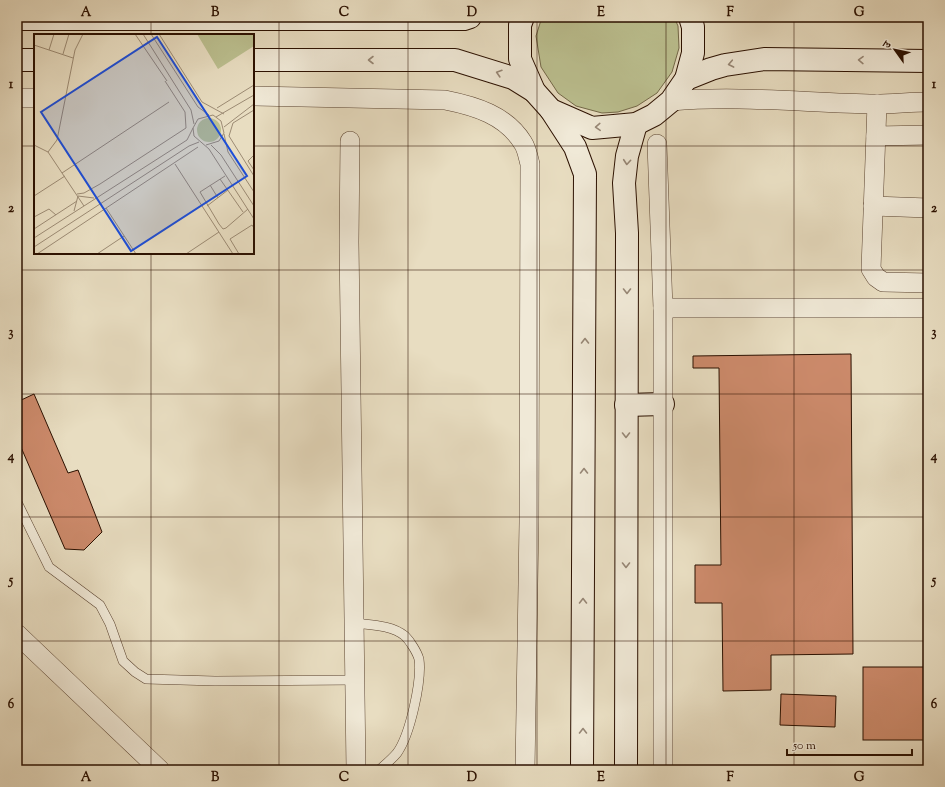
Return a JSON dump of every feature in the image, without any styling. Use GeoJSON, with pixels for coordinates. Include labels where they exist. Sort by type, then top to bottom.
{"type":"FeatureCollection","features":[{"type":"Feature","properties":{"kind":"street"},"geometry":{"type":"LineString","coordinates":[[17,19],[464,19],[470,17]]}},
{"type":"Feature","properties":{"kind":"street"},"geometry":{"type":"LineString","coordinates":[[523,17],[520,25],[520,59],[534,91]]}},
{"type":"Feature","properties":{"kind":"street"},"geometry":{"type":"LineString","coordinates":[[551,110],[592,128],[636,124],[654,115],[671,101],[686,79],[694,53],[693,27],[690,17]]}},
{"type":"Feature","properties":{"kind":"street"},"geometry":{"type":"LineString","coordinates":[[686,79],[724,65],[764,59],[928,61]]}},
{"type":"Feature","properties":{"kind":"street"},"geometry":{"type":"LineString","coordinates":[[17,60],[34,60]]}},
{"type":"Feature","properties":{"kind":"street"},"geometry":{"type":"LineString","coordinates":[[254,60],[455,60],[513,78],[534,91],[551,110],[575,147],[585,174],[582,770]]}},
{"type":"Feature","properties":{"kind":"street"},"geometry":{"type":"LineString","coordinates":[[254,96],[445,100],[483,110],[496,117],[508,126],[524,144],[530,164],[529,522],[525,770]]}},
{"type":"Feature","properties":{"kind":"street"},"geometry":{"type":"LineString","coordinates":[[17,98],[34,98]]}},
{"type":"Feature","properties":{"kind":"street"},"geometry":{"type":"LineString","coordinates":[[671,101],[698,98],[725,98],[877,104],[928,102]]}},
{"type":"Feature","properties":{"kind":"street"},"geometry":{"type":"LineString","coordinates":[[877,104],[871,269],[876,277],[883,282],[928,283]]}},
{"type":"Feature","properties":{"kind":"street"},"geometry":{"type":"LineString","coordinates":[[626,770],[627,233],[624,183],[627,156],[636,124]]}},
{"type":"Feature","properties":{"kind":"street"},"geometry":{"type":"LineString","coordinates":[[876,136],[928,135]]}},
{"type":"Feature","properties":{"kind":"street"},"geometry":{"type":"LineString","coordinates":[[350,140],[349,242],[356,770]]}},
{"type":"Feature","properties":{"kind":"street"},"geometry":{"type":"LineString","coordinates":[[657,144],[663,308],[663,770]]}},
{"type":"Feature","properties":{"kind":"street"},"geometry":{"type":"LineString","coordinates":[[874,206],[928,208]]}},
{"type":"Feature","properties":{"kind":"street"},"geometry":{"type":"LineString","coordinates":[[663,308],[928,308]]}},
{"type":"Feature","properties":{"kind":"street"},"geometry":{"type":"LineString","coordinates":[[626,405],[663,404]]}},
{"type":"Feature","properties":{"kind":"street"},"geometry":{"type":"LineString","coordinates":[[17,634],[160,770]]}},
{"type":"Feature","properties":{"kind":"lane"},"geometry":{"type":"LineString","coordinates":[[17,502],[49,567],[100,605],[110,624],[123,661],[135,672],[146,679],[215,681],[356,680]]}},
{"type":"Feature","properties":{"kind":"lane"},"geometry":{"type":"LineString","coordinates":[[355,624],[390,628],[404,635],[411,644],[418,658],[419,684],[407,732],[397,753],[379,770]]}},
{"type":"Feature","properties":{"kind":"green space"},"geometry":{"type":"Polygon","coordinates":[[[542,17],[674,17],[678,26],[679,48],[672,72],[657,93],[637,106],[618,112],[602,113],[576,106],[558,93],[541,67],[536,36],[542,17]]]}},
{"type":"Feature","properties":{"kind":"building"},"geometry":{"type":"Polygon","coordinates":[[[851,354],[853,654],[771,655],[771,690],[723,691],[722,603],[695,603],[695,565],[721,565],[719,368],[693,368],[693,356],[851,354]]]}},
{"type":"Feature","properties":{"kind":"building"},"geometry":{"type":"Polygon","coordinates":[[[34,394],[68,473],[78,470],[102,532],[84,550],[65,549],[17,438],[17,402],[34,394]]]}},
{"type":"Feature","properties":{"kind":"building"},"geometry":{"type":"Polygon","coordinates":[[[863,667],[928,667],[928,740],[863,740],[863,667]]]}},
{"type":"Feature","properties":{"kind":"building"},"geometry":{"type":"Polygon","coordinates":[[[781,694],[836,696],[835,727],[780,725],[781,694]]]}}]}
